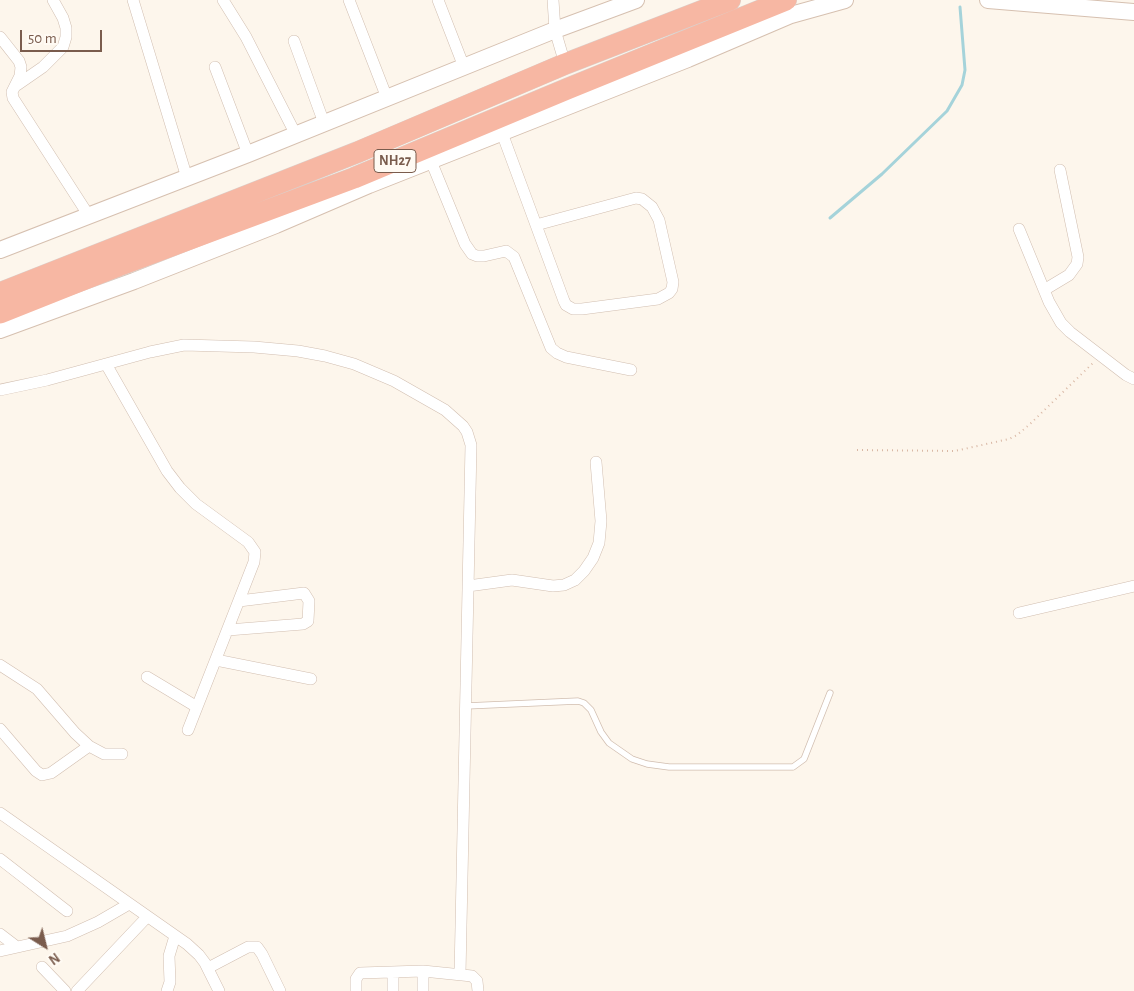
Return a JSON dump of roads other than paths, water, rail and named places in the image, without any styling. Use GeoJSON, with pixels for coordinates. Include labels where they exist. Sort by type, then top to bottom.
{"type":"FeatureCollection","features":[{"type":"Feature","properties":{"kind":"highway","name":"NH27"},"geometry":{"type":"LineString","coordinates":[[0,293],[358,152],[566,64],[730,0]]}},
{"type":"Feature","properties":{"kind":"highway","name":"NH27"},"geometry":{"type":"LineString","coordinates":[[0,313],[118,266],[354,178],[567,89],[784,5]]}},
{"type":"Feature","properties":{"kind":"street"},"geometry":{"type":"LineString","coordinates":[[14,87],[43,67],[63,47],[66,38],[66,28],[53,0]]}},
{"type":"Feature","properties":{"kind":"street"},"geometry":{"type":"LineString","coordinates":[[133,0],[188,178]]}},
{"type":"Feature","properties":{"kind":"street"},"geometry":{"type":"LineString","coordinates":[[223,0],[246,37],[296,135]]}},
{"type":"Feature","properties":{"kind":"street"},"geometry":{"type":"LineString","coordinates":[[349,0],[386,98]]}},
{"type":"Feature","properties":{"kind":"street"},"geometry":{"type":"LineString","coordinates":[[438,0],[464,67]]}},
{"type":"Feature","properties":{"kind":"street"},"geometry":{"type":"LineString","coordinates":[[553,0],[555,30],[566,64]]}},
{"type":"Feature","properties":{"kind":"street"},"geometry":{"type":"LineString","coordinates":[[0,250],[188,178],[555,30],[636,0]]}},
{"type":"Feature","properties":{"kind":"street"},"geometry":{"type":"LineString","coordinates":[[0,330],[134,281],[502,133],[784,5],[845,0]]}},
{"type":"Feature","properties":{"kind":"street"},"geometry":{"type":"LineString","coordinates":[[988,0],[1134,12]]}},
{"type":"Feature","properties":{"kind":"street"},"geometry":{"type":"LineString","coordinates":[[0,37],[21,67],[20,76],[12,96],[15,103],[89,216]]}},
{"type":"Feature","properties":{"kind":"street"},"geometry":{"type":"LineString","coordinates":[[294,41],[324,124]]}},
{"type":"Feature","properties":{"kind":"street"},"geometry":{"type":"LineString","coordinates":[[215,67],[248,154]]}},
{"type":"Feature","properties":{"kind":"street"},"geometry":{"type":"LineString","coordinates":[[502,133],[564,302],[569,308],[582,309],[658,299],[665,296],[672,289],[673,282],[659,220],[652,208],[642,199],[636,198],[536,225]]}},
{"type":"Feature","properties":{"kind":"street"},"geometry":{"type":"LineString","coordinates":[[431,161],[465,244],[472,254],[484,256],[506,251],[514,257],[551,348],[566,357],[631,370]]}},
{"type":"Feature","properties":{"kind":"street"},"geometry":{"type":"LineString","coordinates":[[1044,290],[1069,275],[1077,264],[1078,256],[1060,170]]}},
{"type":"Feature","properties":{"kind":"street"},"geometry":{"type":"LineString","coordinates":[[1019,230],[1044,290],[1061,323],[1101,356],[1134,379]]}},
{"type":"Feature","properties":{"kind":"street"},"geometry":{"type":"LineString","coordinates":[[0,390],[184,345],[254,347],[298,351],[354,364],[394,381],[445,410],[459,421],[467,432],[471,445],[460,974]]}},
{"type":"Feature","properties":{"kind":"street"},"geometry":{"type":"LineString","coordinates":[[106,364],[167,471],[180,488],[196,504],[253,547],[256,557],[188,730]]}},
{"type":"Feature","properties":{"kind":"street"},"geometry":{"type":"LineString","coordinates":[[468,586],[512,580],[553,586],[564,585],[575,580],[593,558],[599,543],[600,522],[596,462]]}},
{"type":"Feature","properties":{"kind":"street"},"geometry":{"type":"LineString","coordinates":[[1019,613],[1134,586]]}},
{"type":"Feature","properties":{"kind":"street"},"geometry":{"type":"LineString","coordinates":[[228,630],[303,624],[308,621],[309,601],[304,593],[239,601]]}},
{"type":"Feature","properties":{"kind":"street"},"geometry":{"type":"LineString","coordinates":[[216,660],[311,679]]}},
{"type":"Feature","properties":{"kind":"street"},"geometry":{"type":"LineString","coordinates":[[0,666],[37,689],[75,733],[89,746],[104,754],[122,754]]}},
{"type":"Feature","properties":{"kind":"street"},"geometry":{"type":"LineString","coordinates":[[147,677],[197,707]]}},
{"type":"Feature","properties":{"kind":"street"},"geometry":{"type":"LineString","coordinates":[[0,729],[36,771],[42,775],[52,773],[89,746]]}},
{"type":"Feature","properties":{"kind":"street"},"geometry":{"type":"LineString","coordinates":[[2,818],[194,949],[208,968],[220,991]]}},
{"type":"Feature","properties":{"kind":"street"},"geometry":{"type":"LineString","coordinates":[[0,859],[67,911]]}},
{"type":"Feature","properties":{"kind":"street"},"geometry":{"type":"LineString","coordinates":[[0,951],[67,936],[129,904]]}},
{"type":"Feature","properties":{"kind":"street"},"geometry":{"type":"LineString","coordinates":[[77,991],[147,917]]}},
{"type":"Feature","properties":{"kind":"street"},"geometry":{"type":"LineString","coordinates":[[0,934],[17,947]]}},
{"type":"Feature","properties":{"kind":"street"},"geometry":{"type":"LineString","coordinates":[[167,991],[170,982],[169,956],[175,936]]}},
{"type":"Feature","properties":{"kind":"street"},"geometry":{"type":"LineString","coordinates":[[208,968],[248,947],[257,947],[280,991]]}},
{"type":"Feature","properties":{"kind":"street"},"geometry":{"type":"LineString","coordinates":[[42,967],[65,991]]}},
{"type":"Feature","properties":{"kind":"street"},"geometry":{"type":"LineString","coordinates":[[423,971],[423,991]]}},
{"type":"Feature","properties":{"kind":"street"},"geometry":{"type":"LineString","coordinates":[[356,991],[356,979],[360,973],[423,971],[460,974],[475,978],[478,991]]}},
{"type":"Feature","properties":{"kind":"street"},"geometry":{"type":"LineString","coordinates":[[393,972],[393,991]]}},
{"type":"Feature","properties":{"kind":"lane"},"geometry":{"type":"LineString","coordinates":[[466,706],[578,701],[584,703],[591,710],[601,732],[609,743],[632,758],[647,764],[669,767],[793,767],[804,759],[830,693]]}},
{"type":"Feature","properties":{"kind":"waterway"},"geometry":{"type":"LineString","coordinates":[[830,218],[882,174],[947,111],[962,85],[965,70],[960,7]]}}]}
